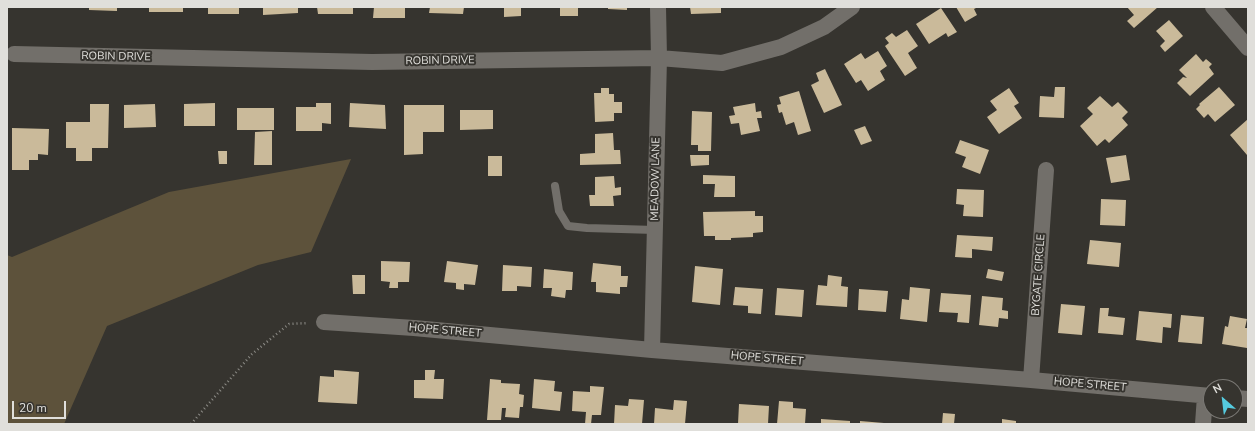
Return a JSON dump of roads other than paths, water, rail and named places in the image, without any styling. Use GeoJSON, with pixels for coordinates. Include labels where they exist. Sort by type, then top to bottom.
{"type":"FeatureCollection","features":[{"type":"Feature","properties":{"kind":"street","name":"MEADOW LANE"},"geometry":{"type":"LineString","coordinates":[[652,350],[659,58],[658,7]]}},
{"type":"Feature","properties":{"kind":"street","name":"ROBIN DRIVE"},"geometry":{"type":"LineString","coordinates":[[14,54],[372,62],[659,58],[722,63],[781,47],[824,27],[852,7]]}},
{"type":"Feature","properties":{"kind":"street"},"geometry":{"type":"LineString","coordinates":[[1213,7],[1248,48]]}},
{"type":"Feature","properties":{"kind":"street","name":"BYGATE CIRCLE"},"geometry":{"type":"LineString","coordinates":[[1031,380],[1046,170]]}},
{"type":"Feature","properties":{"kind":"street","name":"HOPE STREET"},"geometry":{"type":"LineString","coordinates":[[324,322],[414,328],[652,350],[1031,380],[1203,396]]}},
{"type":"Feature","properties":{"kind":"lane"},"geometry":{"type":"LineString","coordinates":[[555,186],[559,211],[568,226],[655,230]]}}]}
